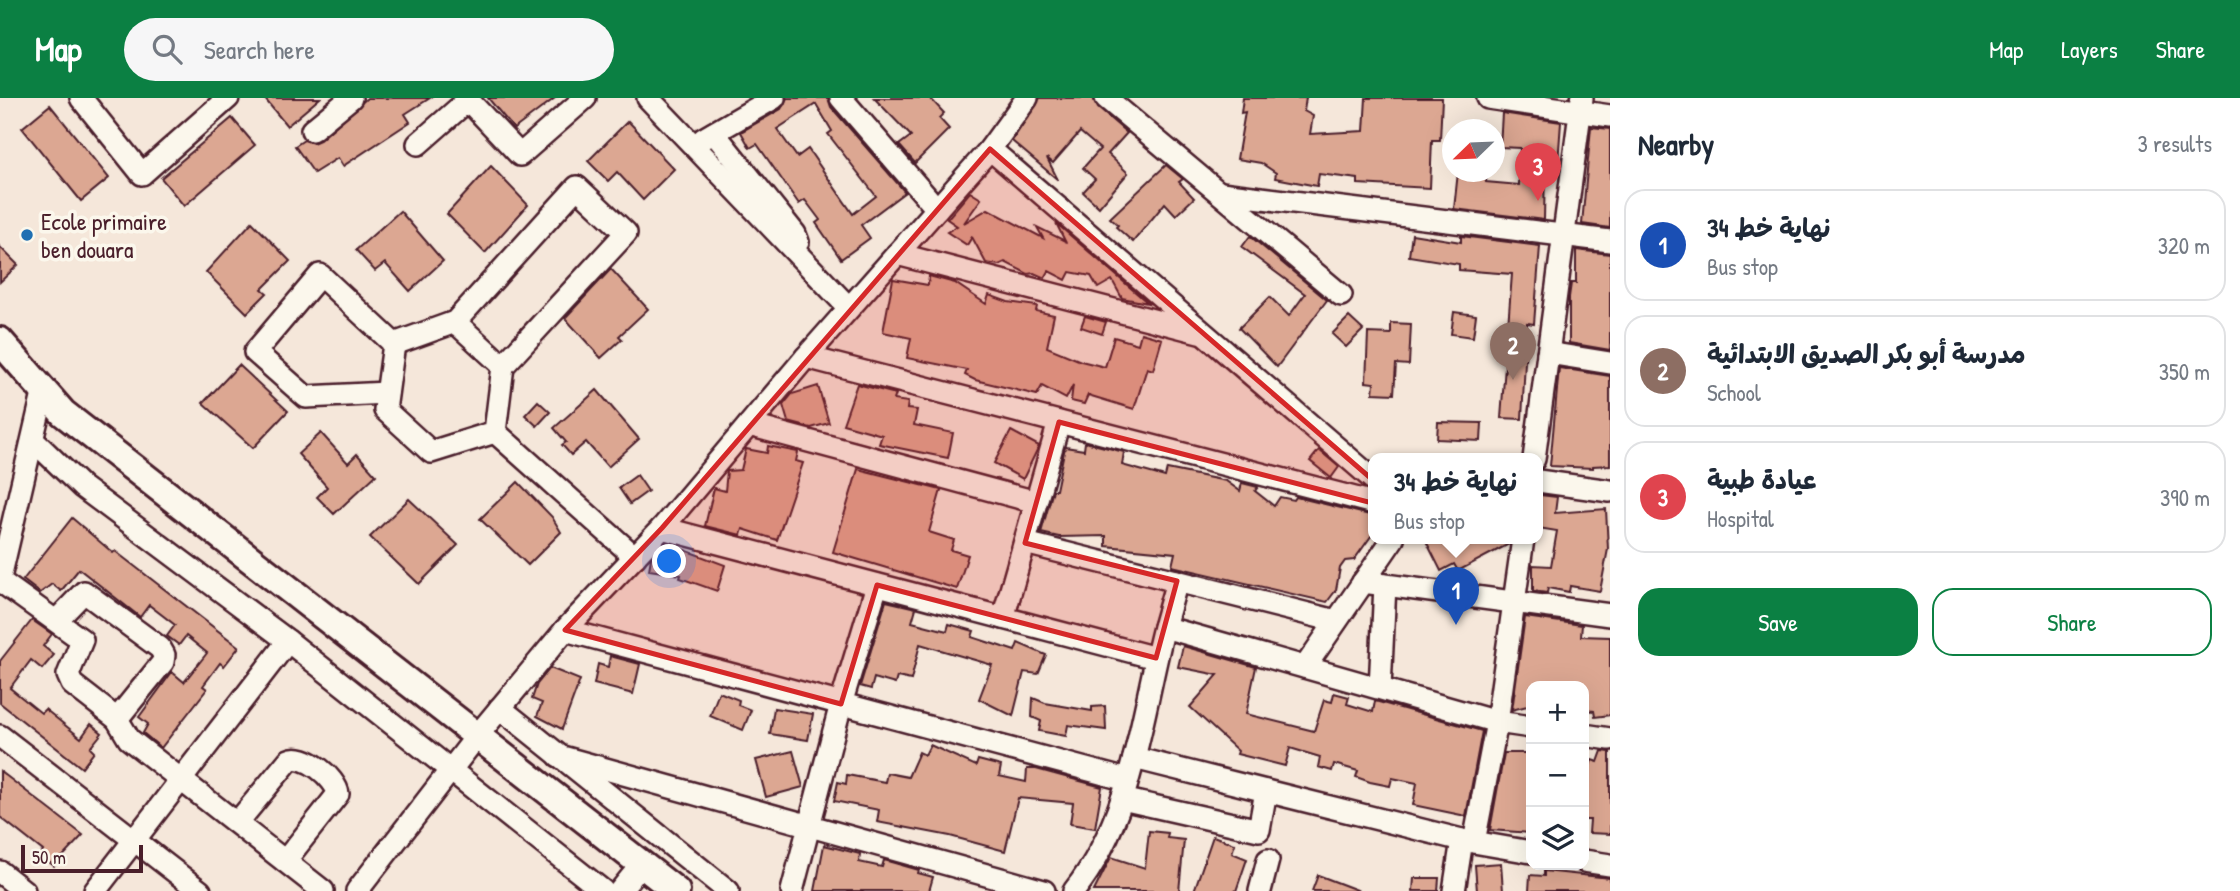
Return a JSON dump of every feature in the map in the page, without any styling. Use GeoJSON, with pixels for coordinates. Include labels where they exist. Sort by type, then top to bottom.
{"type":"FeatureCollection","features":[{"type":"Feature","properties":{"kind":"main road"},"geometry":{"type":"LineString","coordinates":[[0,341],[43,394],[74,422],[676,891]]}},
{"type":"Feature","properties":{"kind":"street"},"geometry":{"type":"LineString","coordinates":[[81,98],[142,174],[228,98]]}},
{"type":"Feature","properties":{"kind":"street"},"geometry":{"type":"LineString","coordinates":[[312,130],[351,98]]}},
{"type":"Feature","properties":{"kind":"street"},"geometry":{"type":"LineString","coordinates":[[418,144],[468,100],[520,155],[585,98]]}},
{"type":"Feature","properties":{"kind":"street"},"geometry":{"type":"LineString","coordinates":[[648,98],[691,146],[849,308]]}},
{"type":"Feature","properties":{"kind":"street"},"geometry":{"type":"LineString","coordinates":[[691,146],[774,98]]}},
{"type":"Feature","properties":{"kind":"street"},"geometry":{"type":"LineString","coordinates":[[841,98],[937,208]]}},
{"type":"Feature","properties":{"kind":"street"},"geometry":{"type":"LineString","coordinates":[[357,891],[477,736],[565,630],[662,528],[806,357],[990,149],[1027,98]]}},
{"type":"Feature","properties":{"kind":"street"},"geometry":{"type":"LineString","coordinates":[[1106,98],[1341,295]]}},
{"type":"Feature","properties":{"kind":"street"},"geometry":{"type":"LineString","coordinates":[[1488,98],[1581,105],[1610,116]]}},
{"type":"Feature","properties":{"kind":"street"},"geometry":{"type":"LineString","coordinates":[[1535,453],[1581,105]]}},
{"type":"Feature","properties":{"kind":"street"},"geometry":{"type":"LineString","coordinates":[[714,133],[795,234],[804,262]]}},
{"type":"Feature","properties":{"kind":"street"},"geometry":{"type":"LineString","coordinates":[[990,149],[1368,475]]}},
{"type":"Feature","properties":{"kind":"street"},"geometry":{"type":"LineString","coordinates":[[394,344],[455,322],[577,187],[626,233],[503,366],[495,432]]}},
{"type":"Feature","properties":{"kind":"street"},"geometry":{"type":"LineString","coordinates":[[1221,193],[1610,242]]}},
{"type":"Feature","properties":{"kind":"street"},"geometry":{"type":"LineString","coordinates":[[897,254],[1204,334]]}},
{"type":"Feature","properties":{"kind":"street"},"geometry":{"type":"LineString","coordinates":[[387,393],[306,397],[255,352],[320,275],[394,344]]}},
{"type":"Feature","properties":{"kind":"street"},"geometry":{"type":"LineString","coordinates":[[455,322],[503,366]]}},
{"type":"Feature","properties":{"kind":"street"},"geometry":{"type":"LineString","coordinates":[[394,344],[385,410],[431,452],[495,432]]}},
{"type":"Feature","properties":{"kind":"street"},"geometry":{"type":"LineString","coordinates":[[1548,353],[1610,363]]}},
{"type":"Feature","properties":{"kind":"street"},"geometry":{"type":"LineString","coordinates":[[806,357],[1368,501]]}},
{"type":"Feature","properties":{"kind":"street"},"geometry":{"type":"LineString","coordinates":[[43,394],[0,580],[82,640],[70,667],[69,681],[117,719],[129,739],[323,891]]}},
{"type":"Feature","properties":{"kind":"street"},"geometry":{"type":"LineString","coordinates":[[1003,618],[1059,422]]}},
{"type":"Feature","properties":{"kind":"street"},"geometry":{"type":"LineString","coordinates":[[749,425],[1036,502]]}},
{"type":"Feature","properties":{"kind":"street"},"geometry":{"type":"LineString","coordinates":[[495,432],[635,556]]}},
{"type":"Feature","properties":{"kind":"street"},"geometry":{"type":"LineString","coordinates":[[33,440],[82,486],[288,641],[603,891]]}},
{"type":"Feature","properties":{"kind":"street"},"geometry":{"type":"LineString","coordinates":[[1543,482],[1610,491]]}},
{"type":"Feature","properties":{"kind":"street"},"geometry":{"type":"LineString","coordinates":[[662,528],[1156,658]]}},
{"type":"Feature","properties":{"kind":"street"},"geometry":{"type":"LineString","coordinates":[[1025,542],[1336,621]]}},
{"type":"Feature","properties":{"kind":"street"},"geometry":{"type":"LineString","coordinates":[[1305,667],[1336,621],[1374,583],[1391,544]]}},
{"type":"Feature","properties":{"kind":"street"},"geometry":{"type":"LineString","coordinates":[[1454,891],[1497,722],[1522,544]]}},
{"type":"Feature","properties":{"kind":"street"},"geometry":{"type":"LineString","coordinates":[[1074,891],[1094,866],[1124,790],[1177,581]]}},
{"type":"Feature","properties":{"kind":"street"},"geometry":{"type":"LineString","coordinates":[[1374,583],[1610,615]]}},
{"type":"Feature","properties":{"kind":"street"},"geometry":{"type":"LineString","coordinates":[[1374,583],[1380,688]]}},
{"type":"Feature","properties":{"kind":"street"},"geometry":{"type":"LineString","coordinates":[[792,891],[841,704],[877,585]]}},
{"type":"Feature","properties":{"kind":"street"},"geometry":{"type":"LineString","coordinates":[[57,620],[84,592],[160,648],[163,662],[117,719]]}},
{"type":"Feature","properties":{"kind":"street"},"geometry":{"type":"LineString","coordinates":[[1164,626],[1497,722],[1526,726]]}},
{"type":"Feature","properties":{"kind":"street"},"geometry":{"type":"LineString","coordinates":[[565,630],[841,704],[1259,830],[1266,790]]}},
{"type":"Feature","properties":{"kind":"street"},"geometry":{"type":"LineString","coordinates":[[95,891],[288,641]]}},
{"type":"Feature","properties":{"kind":"street"},"geometry":{"type":"LineString","coordinates":[[500,708],[728,891]]}},
{"type":"Feature","properties":{"kind":"street"},"geometry":{"type":"LineString","coordinates":[[0,736],[200,891]]}},
{"type":"Feature","properties":{"kind":"street"},"geometry":{"type":"LineString","coordinates":[[1589,736],[1610,739]]}},
{"type":"Feature","properties":{"kind":"street"},"geometry":{"type":"LineString","coordinates":[[559,756],[1044,891]]}},
{"type":"Feature","properties":{"kind":"street"},"geometry":{"type":"LineString","coordinates":[[237,823],[289,760],[303,758],[334,783],[338,794],[285,861]]}},
{"type":"Feature","properties":{"kind":"street"},"geometry":{"type":"LineString","coordinates":[[1134,758],[1468,841],[1526,851]]}},
{"type":"Feature","properties":{"kind":"street"},"geometry":{"type":"LineString","coordinates":[[1261,891],[1268,860]]}},
{"type":"Feature","properties":{"kind":"street"},"geometry":{"type":"LineString","coordinates":[[1589,862],[1610,866]]}},
{"type":"Feature","properties":{"kind":"street"},"geometry":{"type":"LineString","coordinates":[[620,891],[642,864]]}},
{"type":"Feature","properties":{"kind":"street"},"geometry":{"type":"LineString","coordinates":[[0,872],[24,891]]}},
{"type":"Feature","properties":{"kind":"highlighted area"},"geometry":{"type":"Polygon","coordinates":[[[990,149],[1411,513],[1059,422],[1025,543],[1177,581],[1156,658],[877,585],[841,704],[565,630],[662,528],[990,149]]]}},
{"type":"Feature","properties":{"kind":"building"},"geometry":{"type":"Polygon","coordinates":[[[264,98],[320,98],[287,126],[264,98]]]}},
{"type":"Feature","properties":{"kind":"building"},"geometry":{"type":"Polygon","coordinates":[[[367,98],[430,98],[405,114],[410,122],[343,166],[338,158],[314,173],[295,146],[304,140],[313,143],[320,140],[367,98]]]}},
{"type":"Feature","properties":{"kind":"building"},"geometry":{"type":"Polygon","coordinates":[[[488,98],[555,98],[514,129],[488,98]]]}},
{"type":"Feature","properties":{"kind":"building"},"geometry":{"type":"Polygon","coordinates":[[[787,98],[828,98],[831,107],[905,192],[861,225],[870,238],[841,259],[816,223],[820,220],[805,200],[799,204],[757,144],[750,148],[741,132],[781,109],[787,98]],[[816,104],[777,129],[797,157],[808,149],[853,214],[876,196],[828,134],[832,131],[816,104]]]}},
{"type":"Feature","properties":{"kind":"building"},"geometry":{"type":"Polygon","coordinates":[[[874,98],[930,98],[944,113],[939,118],[949,129],[915,163],[899,145],[911,136],[874,98]]]}},
{"type":"Feature","properties":{"kind":"building"},"geometry":{"type":"Polygon","coordinates":[[[1040,98],[1093,98],[1098,108],[1127,133],[1108,154],[1128,173],[1099,207],[1083,192],[1095,179],[1083,168],[1100,149],[1080,132],[1053,163],[1047,158],[1058,180],[1012,141],[1040,98]]]}},
{"type":"Feature","properties":{"kind":"building"},"geometry":{"type":"Polygon","coordinates":[[[1243,98],[1306,98],[1304,111],[1313,116],[1310,134],[1364,131],[1366,98],[1442,98],[1440,140],[1432,140],[1430,188],[1358,184],[1358,179],[1319,174],[1317,186],[1275,178],[1276,173],[1261,163],[1237,159],[1245,112],[1241,113],[1243,98]]]}},
{"type":"Feature","properties":{"kind":"building"},"geometry":{"type":"Polygon","coordinates":[[[50,105],[109,178],[81,201],[22,128],[50,105]]]}},
{"type":"Feature","properties":{"kind":"building"},"geometry":{"type":"Polygon","coordinates":[[[1502,113],[1561,122],[1558,163],[1545,162],[1544,220],[1454,209],[1457,182],[1519,185],[1520,148],[1505,147],[1505,119],[1502,119],[1502,113]]]}},
{"type":"Feature","properties":{"kind":"building"},"geometry":{"type":"Polygon","coordinates":[[[232,118],[255,145],[184,206],[161,178],[232,118]]]}},
{"type":"Feature","properties":{"kind":"building"},"geometry":{"type":"Polygon","coordinates":[[[628,121],[674,169],[643,200],[617,172],[608,181],[588,161],[628,121]]]}},
{"type":"Feature","properties":{"kind":"building"},"geometry":{"type":"Polygon","coordinates":[[[1591,127],[1610,129],[1610,228],[1582,224],[1591,127]]]}},
{"type":"Feature","properties":{"kind":"building"},"geometry":{"type":"Polygon","coordinates":[[[1166,165],[1183,179],[1179,182],[1194,198],[1176,215],[1165,203],[1133,242],[1110,218],[1166,165]]]}},
{"type":"Feature","properties":{"kind":"building"},"geometry":{"type":"Polygon","coordinates":[[[491,166],[528,205],[485,253],[447,214],[491,166]]]}},
{"type":"Feature","properties":{"kind":"building"},"geometry":{"type":"Polygon","coordinates":[[[970,192],[981,199],[964,223],[988,209],[1043,238],[1037,227],[1065,241],[1056,223],[1148,303],[1122,298],[1112,280],[1098,288],[1091,276],[1070,272],[1066,280],[1049,271],[1045,278],[1034,273],[1028,274],[1005,262],[999,265],[986,263],[972,237],[967,245],[947,232],[957,226],[947,219],[970,192]]]}},
{"type":"Feature","properties":{"kind":"building"},"geometry":{"type":"Polygon","coordinates":[[[400,211],[443,261],[410,291],[385,263],[375,271],[356,250],[400,211]]]}},
{"type":"Feature","properties":{"kind":"building"},"geometry":{"type":"Polygon","coordinates":[[[252,222],[290,261],[262,289],[267,293],[247,313],[206,272],[252,222]]]}},
{"type":"Feature","properties":{"kind":"building"},"geometry":{"type":"Polygon","coordinates":[[[1412,234],[1461,242],[1461,236],[1540,246],[1534,324],[1527,323],[1522,419],[1501,418],[1512,274],[1459,270],[1459,264],[1409,256],[1412,234]]]}},
{"type":"Feature","properties":{"kind":"building"},"geometry":{"type":"Polygon","coordinates":[[[1250,236],[1327,300],[1277,367],[1239,328],[1270,297],[1289,316],[1305,294],[1242,247],[1250,236]]]}},
{"type":"Feature","properties":{"kind":"building"},"geometry":{"type":"Polygon","coordinates":[[[0,247],[18,265],[0,282],[0,247]]]}},
{"type":"Feature","properties":{"kind":"building"},"geometry":{"type":"Polygon","coordinates":[[[1576,250],[1610,254],[1610,350],[1569,343],[1569,297],[1571,283],[1576,283],[1576,250]]]}},
{"type":"Feature","properties":{"kind":"building"},"geometry":{"type":"Polygon","coordinates":[[[611,269],[648,309],[619,336],[622,339],[601,358],[565,318],[611,269]]]}},
{"type":"Feature","properties":{"kind":"building"},"geometry":{"type":"Polygon","coordinates":[[[929,276],[955,283],[986,304],[989,295],[1008,302],[1037,306],[1036,311],[1054,315],[1047,347],[1081,361],[1105,367],[1114,337],[1138,344],[1141,333],[1162,339],[1153,370],[1147,368],[1134,409],[1088,395],[1084,404],[1071,401],[1073,385],[1066,399],[1042,386],[1037,395],[975,380],[965,375],[967,370],[907,358],[911,338],[883,332],[893,279],[928,285],[929,276]]]}},
{"type":"Feature","properties":{"kind":"building"},"geometry":{"type":"Polygon","coordinates":[[[1454,312],[1476,315],[1473,337],[1451,334],[1454,312]]]}},
{"type":"Feature","properties":{"kind":"building"},"geometry":{"type":"Polygon","coordinates":[[[1085,316],[1106,322],[1102,334],[1081,327],[1085,316]]]}},
{"type":"Feature","properties":{"kind":"building"},"geometry":{"type":"Polygon","coordinates":[[[1349,317],[1363,330],[1346,347],[1332,334],[1349,317]]]}},
{"type":"Feature","properties":{"kind":"building"},"geometry":{"type":"Polygon","coordinates":[[[1391,323],[1411,324],[1409,365],[1396,364],[1394,394],[1373,393],[1374,383],[1366,382],[1368,333],[1391,334],[1391,323]]]}},
{"type":"Feature","properties":{"kind":"building"},"geometry":{"type":"Polygon","coordinates":[[[239,365],[288,411],[253,448],[203,403],[239,365]]]}},
{"type":"Feature","properties":{"kind":"building"},"geometry":{"type":"Polygon","coordinates":[[[1559,368],[1610,376],[1610,465],[1593,468],[1550,466],[1559,368]]]}},
{"type":"Feature","properties":{"kind":"building"},"geometry":{"type":"Polygon","coordinates":[[[857,384],[896,394],[894,400],[908,402],[907,409],[917,410],[914,425],[953,433],[948,458],[879,444],[882,435],[843,424],[857,384]]]}},
{"type":"Feature","properties":{"kind":"building"},"geometry":{"type":"Polygon","coordinates":[[[818,386],[829,423],[811,428],[788,422],[783,405],[792,394],[818,386]]]}},
{"type":"Feature","properties":{"kind":"building"},"geometry":{"type":"Polygon","coordinates":[[[597,390],[639,439],[608,467],[586,442],[571,455],[562,445],[566,442],[554,428],[597,390]]]}},
{"type":"Feature","properties":{"kind":"building"},"geometry":{"type":"Polygon","coordinates":[[[538,401],[550,412],[537,426],[525,415],[538,401]]]}},
{"type":"Feature","properties":{"kind":"building"},"geometry":{"type":"Polygon","coordinates":[[[1438,422],[1482,423],[1481,441],[1437,439],[1438,422]]]}},
{"type":"Feature","properties":{"kind":"building"},"geometry":{"type":"Polygon","coordinates":[[[1011,431],[1039,446],[1023,479],[994,463],[1011,431]]]}},
{"type":"Feature","properties":{"kind":"building"},"geometry":{"type":"Polygon","coordinates":[[[321,433],[348,463],[357,454],[376,475],[334,514],[317,497],[327,487],[298,454],[321,433]]]}},
{"type":"Feature","properties":{"kind":"building"},"geometry":{"type":"Polygon","coordinates":[[[1085,442],[1124,452],[1122,465],[1165,477],[1167,469],[1226,481],[1240,491],[1242,483],[1258,487],[1255,491],[1274,506],[1280,497],[1294,500],[1296,497],[1368,515],[1368,540],[1354,560],[1345,561],[1340,568],[1336,590],[1327,602],[1172,566],[1175,553],[1106,546],[1106,536],[1059,537],[1041,533],[1053,490],[1056,490],[1065,447],[1084,450],[1085,442]]]}},
{"type":"Feature","properties":{"kind":"building"},"geometry":{"type":"Polygon","coordinates":[[[768,446],[798,452],[796,461],[803,463],[777,540],[743,529],[741,535],[705,526],[714,488],[725,491],[727,471],[741,470],[746,449],[767,453],[768,446]]]}},
{"type":"Feature","properties":{"kind":"building"},"geometry":{"type":"Polygon","coordinates":[[[1319,450],[1339,467],[1331,478],[1310,461],[1319,450]]]}},
{"type":"Feature","properties":{"kind":"building"},"geometry":{"type":"Polygon","coordinates":[[[858,469],[941,490],[929,532],[954,540],[951,550],[968,555],[957,589],[833,552],[858,469]]]}},
{"type":"Feature","properties":{"kind":"building"},"geometry":{"type":"Polygon","coordinates":[[[637,475],[648,491],[630,504],[619,488],[637,475]]]}},
{"type":"Feature","properties":{"kind":"building"},"geometry":{"type":"Polygon","coordinates":[[[518,482],[552,517],[561,532],[528,565],[480,519],[518,482]]]}},
{"type":"Feature","properties":{"kind":"building"},"geometry":{"type":"Polygon","coordinates":[[[1543,495],[1557,497],[1555,513],[1606,509],[1608,549],[1600,591],[1570,586],[1569,592],[1548,588],[1547,593],[1533,591],[1533,565],[1551,566],[1557,531],[1543,529],[1543,495]]]}},
{"type":"Feature","properties":{"kind":"building"},"geometry":{"type":"Polygon","coordinates":[[[409,499],[458,545],[419,584],[370,537],[409,499]]]}},
{"type":"Feature","properties":{"kind":"building"},"geometry":{"type":"Polygon","coordinates":[[[72,518],[113,553],[115,551],[239,647],[224,666],[220,663],[203,686],[207,689],[161,748],[143,733],[148,724],[139,717],[172,672],[184,682],[207,653],[186,636],[179,645],[167,636],[175,625],[149,605],[140,617],[79,569],[61,591],[52,584],[40,593],[23,580],[72,518]]]}},
{"type":"Feature","properties":{"kind":"building"},"geometry":{"type":"Polygon","coordinates":[[[666,543],[725,565],[717,591],[680,578],[681,575],[649,570],[651,558],[666,543]]]}},
{"type":"Feature","properties":{"kind":"building"},"geometry":{"type":"Polygon","coordinates":[[[1428,544],[1509,544],[1458,571],[1454,564],[1441,571],[1428,544]]]}},
{"type":"Feature","properties":{"kind":"building"},"geometry":{"type":"Polygon","coordinates":[[[886,601],[916,608],[912,622],[947,631],[949,624],[974,631],[972,637],[1015,651],[1018,643],[1046,655],[1038,674],[1024,672],[1013,716],[979,699],[992,665],[920,644],[911,680],[897,677],[895,684],[874,678],[871,689],[860,686],[886,601]]]}},
{"type":"Feature","properties":{"kind":"building"},"geometry":{"type":"Polygon","coordinates":[[[1525,617],[1582,625],[1581,636],[1610,637],[1610,715],[1595,717],[1594,711],[1589,710],[1589,681],[1526,681],[1526,706],[1512,710],[1525,617]]]}},
{"type":"Feature","properties":{"kind":"building"},"geometry":{"type":"Polygon","coordinates":[[[32,620],[52,634],[43,646],[54,655],[42,669],[31,660],[10,688],[41,713],[45,709],[81,738],[91,724],[102,733],[90,748],[94,752],[82,768],[0,703],[0,661],[32,620]]]}},
{"type":"Feature","properties":{"kind":"building"},"geometry":{"type":"Polygon","coordinates":[[[1183,646],[1256,667],[1246,714],[1314,731],[1324,700],[1332,702],[1334,693],[1349,697],[1347,704],[1373,712],[1375,701],[1482,731],[1466,816],[1413,805],[1417,783],[1392,778],[1390,786],[1370,782],[1356,777],[1358,771],[1334,764],[1332,771],[1318,767],[1320,757],[1290,748],[1285,766],[1237,754],[1238,751],[1190,707],[1218,675],[1178,667],[1183,646]]]}},
{"type":"Feature","properties":{"kind":"building"},"geometry":{"type":"Polygon","coordinates":[[[610,656],[640,664],[633,694],[594,684],[598,664],[608,667],[610,656]]]}},
{"type":"Feature","properties":{"kind":"building"},"geometry":{"type":"Polygon","coordinates":[[[550,668],[580,680],[562,729],[537,716],[542,703],[532,699],[537,684],[550,668]]]}},
{"type":"Feature","properties":{"kind":"building"},"geometry":{"type":"Polygon","coordinates":[[[719,692],[739,700],[738,705],[751,710],[743,730],[710,716],[719,692]]]}},
{"type":"Feature","properties":{"kind":"building"},"geometry":{"type":"Polygon","coordinates":[[[1033,698],[1045,703],[1092,711],[1092,707],[1105,706],[1106,730],[1068,725],[1066,736],[1039,731],[1041,721],[1032,717],[1033,698]]]}},
{"type":"Feature","properties":{"kind":"building"},"geometry":{"type":"Polygon","coordinates":[[[774,708],[813,714],[808,740],[770,734],[774,708]]]}},
{"type":"Feature","properties":{"kind":"building"},"geometry":{"type":"Polygon","coordinates":[[[930,745],[976,766],[978,760],[1001,766],[999,776],[1026,782],[1027,769],[1036,769],[1102,787],[1095,828],[1070,824],[1073,803],[1018,798],[1005,851],[950,836],[877,822],[879,810],[834,801],[838,782],[846,784],[847,775],[885,782],[887,773],[908,777],[919,752],[925,755],[930,745]]]}},
{"type":"Feature","properties":{"kind":"building"},"geometry":{"type":"Polygon","coordinates":[[[793,751],[803,787],[766,797],[756,760],[793,751]]]}},
{"type":"Feature","properties":{"kind":"building"},"geometry":{"type":"Polygon","coordinates":[[[1602,751],[1610,752],[1610,834],[1589,833],[1589,768],[1592,760],[1598,762],[1602,751]]]}},
{"type":"Feature","properties":{"kind":"building"},"geometry":{"type":"Polygon","coordinates":[[[1504,753],[1526,753],[1526,833],[1490,830],[1504,753]]]}},
{"type":"Feature","properties":{"kind":"building"},"geometry":{"type":"Polygon","coordinates":[[[0,771],[83,835],[54,866],[40,855],[43,851],[0,817],[0,771]]]}},
{"type":"Feature","properties":{"kind":"building"},"geometry":{"type":"Polygon","coordinates":[[[1149,831],[1168,833],[1167,838],[1184,840],[1179,891],[1094,891],[1111,857],[1145,868],[1149,831]]]}},
{"type":"Feature","properties":{"kind":"building"},"geometry":{"type":"Polygon","coordinates":[[[1213,836],[1235,844],[1232,853],[1247,859],[1236,891],[1194,891],[1213,836]]]}},
{"type":"Feature","properties":{"kind":"building"},"geometry":{"type":"Polygon","coordinates":[[[824,845],[860,854],[859,862],[882,867],[884,860],[919,870],[918,873],[933,877],[929,891],[815,891],[824,845]]]}},
{"type":"Feature","properties":{"kind":"building"},"geometry":{"type":"Polygon","coordinates":[[[1501,863],[1503,891],[1477,891],[1475,865],[1501,863]]]}},
{"type":"Feature","properties":{"kind":"building"},"geometry":{"type":"Polygon","coordinates":[[[1544,871],[1610,878],[1610,891],[1529,891],[1530,875],[1544,876],[1544,871]]]}},
{"type":"Feature","properties":{"kind":"building"},"geometry":{"type":"Polygon","coordinates":[[[1318,875],[1357,890],[1312,891],[1318,875]]]}},
{"type":"Feature","properties":{"kind":"building"},"geometry":{"type":"Polygon","coordinates":[[[1414,878],[1439,878],[1438,891],[1413,891],[1414,878]]]}},
{"type":"Feature","properties":{"kind":"place","name":"عيادة طبية"},"geometry":{"type":"Point","coordinates":[1538,201]}},
{"type":"Feature","properties":{"kind":"place","name":"Ecole primaire ben douara"},"geometry":{"type":"Point","coordinates":[27,235]}},
{"type":"Feature","properties":{"kind":"place","name":"مدرسة أبو بكر الصديق الابتدائية"},"geometry":{"type":"Point","coordinates":[1513,380]}},
{"type":"Feature","properties":{"kind":"place","name":"نهاية خط 34"},"geometry":{"type":"Point","coordinates":[1456,625]}}]}
